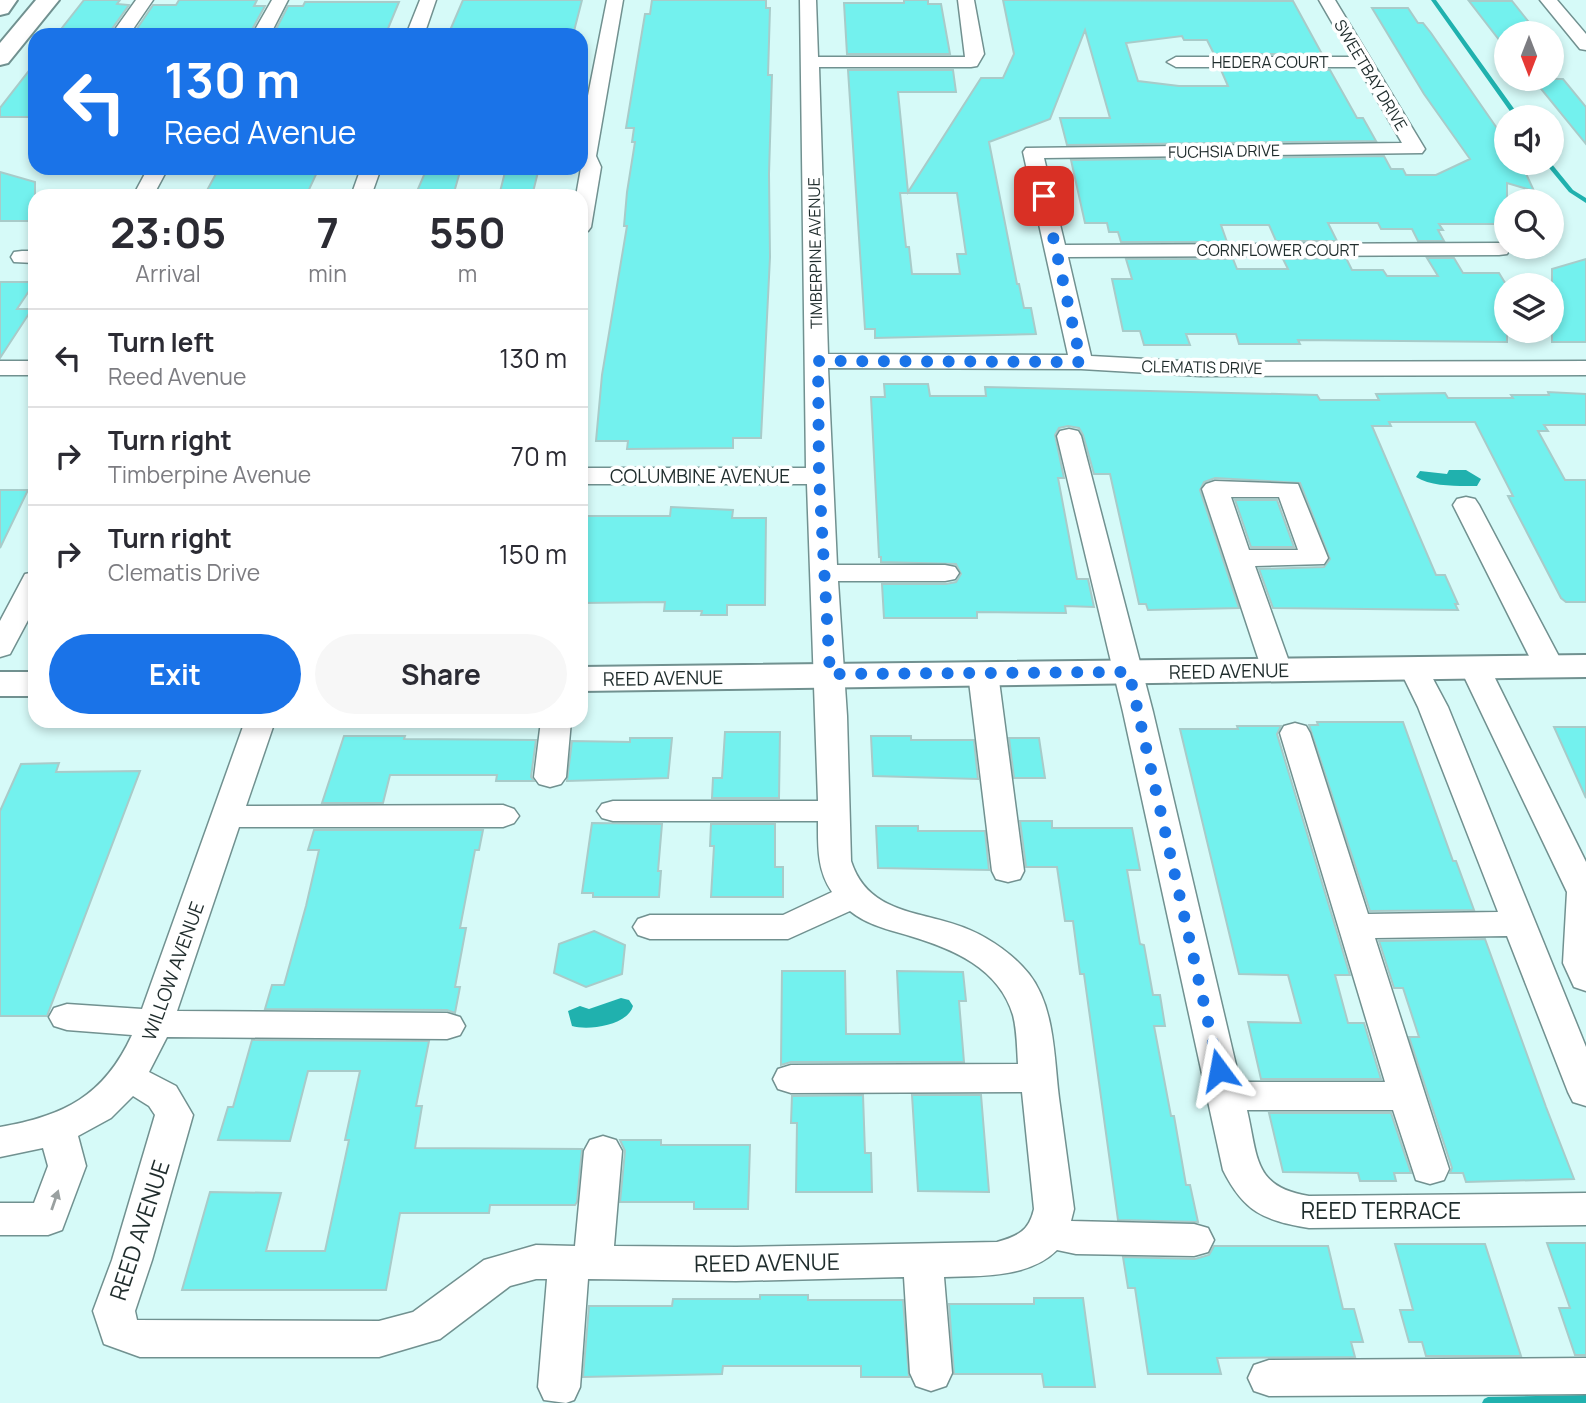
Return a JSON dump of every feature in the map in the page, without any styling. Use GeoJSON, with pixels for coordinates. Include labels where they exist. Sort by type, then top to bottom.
{"type":"FeatureCollection","features":[{"type":"Feature","properties":{"kind":"main road"},"geometry":{"type":"LineString","coordinates":[[0,8],[6,0]]}},
{"type":"Feature","properties":{"kind":"main road"},"geometry":{"type":"LineString","coordinates":[[0,58],[48,0]]}},
{"type":"Feature","properties":{"kind":"main road","name":"REED AVENUE"},"geometry":{"type":"LineString","coordinates":[[588,679],[1586,666]]}},
{"type":"Feature","properties":{"kind":"main road"},"geometry":{"type":"LineString","coordinates":[[0,684],[28,684]]}},
{"type":"Feature","properties":{"kind":"street"},"geometry":{"type":"LineString","coordinates":[[125,28],[145,0]]}},
{"type":"Feature","properties":{"kind":"street"},"geometry":{"type":"LineString","coordinates":[[265,28],[280,0]]}},
{"type":"Feature","properties":{"kind":"street"},"geometry":{"type":"LineString","coordinates":[[418,28],[428,0]]}},
{"type":"Feature","properties":{"kind":"street"},"geometry":{"type":"LineString","coordinates":[[588,132],[615,0]]}},
{"type":"Feature","properties":{"kind":"street","name":"TIMBERPINE AVENUE"},"geometry":{"type":"LineString","coordinates":[[808,0],[819,476],[830,674]]}},
{"type":"Feature","properties":{"kind":"street"},"geometry":{"type":"LineString","coordinates":[[811,62],[971,62],[975,54],[966,0]]}},
{"type":"Feature","properties":{"kind":"street","name":"SWEETBAY DRIVE"},"geometry":{"type":"LineString","coordinates":[[1327,0],[1415,149]]}},
{"type":"Feature","properties":{"kind":"street"},"geometry":{"type":"LineString","coordinates":[[1548,0],[1586,45]]}},
{"type":"Feature","properties":{"kind":"street","name":"HEDERA COURT"},"geometry":{"type":"LineString","coordinates":[[1176,62],[1364,62]]}},
{"type":"Feature","properties":{"kind":"street","name":"FUCHSIA DRIVE"},"geometry":{"type":"LineString","coordinates":[[1057,251],[1033,152],[1415,149]]}},
{"type":"Feature","properties":{"kind":"street"},"geometry":{"type":"LineString","coordinates":[[587,189],[591,167],[588,163]]}},
{"type":"Feature","properties":{"kind":"street","name":"CORNFLOWER COURT"},"geometry":{"type":"LineString","coordinates":[[1057,251],[1494,249]]}},
{"type":"Feature","properties":{"kind":"street"},"geometry":{"type":"LineString","coordinates":[[1057,251],[1081,362]]}},
{"type":"Feature","properties":{"kind":"street","name":"CLEMATIS DRIVE"},"geometry":{"type":"LineString","coordinates":[[818,361],[1081,362],[1200,369],[1586,368]]}},
{"type":"Feature","properties":{"kind":"street"},"geometry":{"type":"LineString","coordinates":[[0,368],[28,368]]}},
{"type":"Feature","properties":{"kind":"street","name":"REED TERRACE"},"geometry":{"type":"LineString","coordinates":[[1069,436],[1129,672],[1224,1096],[1242,1170],[1250,1187],[1265,1200],[1287,1209],[1309,1212],[1586,1209]]}},
{"type":"Feature","properties":{"kind":"street","name":"COLUMBINE AVENUE"},"geometry":{"type":"LineString","coordinates":[[588,477],[819,476]]}},
{"type":"Feature","properties":{"kind":"street"},"geometry":{"type":"LineString","coordinates":[[1466,505],[1549,666]]}},
{"type":"Feature","properties":{"kind":"street"},"geometry":{"type":"LineString","coordinates":[[1238,558],[1277,670]]}},
{"type":"Feature","properties":{"kind":"street"},"geometry":{"type":"LineString","coordinates":[[824,573],[945,573]]}},
{"type":"Feature","properties":{"kind":"street"},"geometry":{"type":"LineString","coordinates":[[0,648],[10,612],[28,589]]}},
{"type":"Feature","properties":{"kind":"street"},"geometry":{"type":"LineString","coordinates":[[1414,668],[1433,707],[1586,1092]]}},
{"type":"Feature","properties":{"kind":"street"},"geometry":{"type":"LineString","coordinates":[[1475,668],[1584,892],[1580,964],[1586,978]]}},
{"type":"Feature","properties":{"kind":"street"},"geometry":{"type":"LineString","coordinates":[[983,673],[1009,871]]}},
{"type":"Feature","properties":{"kind":"street"},"geometry":{"type":"LineString","coordinates":[[830,674],[835,861],[841,880],[853,896],[869,908],[893,919],[957,938],[992,958],[1017,983],[1031,1017],[1054,1209],[1049,1232],[1076,1238],[1194,1240]]}},
{"type":"Feature","properties":{"kind":"street","name":"WILLOW AVENUE"},"geometry":{"type":"LineString","coordinates":[[0,1142],[35,1137],[76,1122],[105,1103],[128,1079],[144,1052],[155,1023],[258,728]]}},
{"type":"Feature","properties":{"kind":"street"},"geometry":{"type":"LineString","coordinates":[[550,778],[554,728]]}},
{"type":"Feature","properties":{"kind":"street"},"geometry":{"type":"LineString","coordinates":[[1295,733],[1430,1169]]}},
{"type":"Feature","properties":{"kind":"street"},"geometry":{"type":"LineString","coordinates":[[614,811],[834,811]]}},
{"type":"Feature","properties":{"kind":"street"},"geometry":{"type":"LineString","coordinates":[[227,817],[503,816]]}},
{"type":"Feature","properties":{"kind":"street"},"geometry":{"type":"LineString","coordinates":[[650,927],[788,927],[853,896]]}},
{"type":"Feature","properties":{"kind":"street"},"geometry":{"type":"LineString","coordinates":[[1355,926],[1519,924]]}},
{"type":"Feature","properties":{"kind":"street"},"geometry":{"type":"LineString","coordinates":[[67,1017],[199,1026],[447,1026]]}},
{"type":"Feature","properties":{"kind":"street"},"geometry":{"type":"LineString","coordinates":[[791,1079],[1038,1078]]}},
{"type":"Feature","properties":{"kind":"street","name":"REED AVENUE"},"geometry":{"type":"LineString","coordinates":[[128,1079],[165,1095],[172,1104],[174,1115],[132,1260],[114,1311],[118,1331],[140,1339],[379,1339],[425,1327],[498,1272],[536,1262],[736,1264],[923,1258],[997,1259],[1034,1248],[1049,1232]]}},
{"type":"Feature","properties":{"kind":"street"},"geometry":{"type":"LineString","coordinates":[[1224,1096],[1408,1096]]}},
{"type":"Feature","properties":{"kind":"street"},"geometry":{"type":"LineString","coordinates":[[0,1219],[48,1219],[67,1166],[57,1129]]}},
{"type":"Feature","properties":{"kind":"street"},"geometry":{"type":"LineString","coordinates":[[559,1387],[603,1150]]}},
{"type":"Feature","properties":{"kind":"street"},"geometry":{"type":"LineString","coordinates":[[923,1258],[931,1373]]}},
{"type":"Feature","properties":{"kind":"street"},"geometry":{"type":"LineString","coordinates":[[1269,1378],[1586,1376]]}},
{"type":"Feature","properties":{"kind":"water"},"geometry":{"type":"Polygon","coordinates":[[[1449,470],[1466,470],[1481,479],[1477,486],[1454,486],[1430,483],[1416,477],[1420,471],[1447,474],[1449,470]]]}},
{"type":"Feature","properties":{"kind":"water"},"geometry":{"type":"Polygon","coordinates":[[[621,998],[629,1000],[633,1006],[624,1018],[597,1027],[572,1026],[568,1011],[580,1006],[589,1009],[621,998]]]}},
{"type":"Feature","properties":{"kind":"building"},"geometry":{"type":"Polygon","coordinates":[[[84,0],[120,0],[117,4],[129,5],[113,28],[62,28],[84,0]]]}},
{"type":"Feature","properties":{"kind":"building"},"geometry":{"type":"Polygon","coordinates":[[[179,0],[257,0],[254,6],[265,6],[253,28],[137,28],[153,5],[176,5],[179,0]]]}},
{"type":"Feature","properties":{"kind":"building"},"geometry":{"type":"Polygon","coordinates":[[[463,0],[582,0],[575,28],[451,28],[463,0]]]}},
{"type":"Feature","properties":{"kind":"building"},"geometry":{"type":"Polygon","coordinates":[[[652,0],[766,0],[766,8],[770,8],[770,257],[761,438],[733,438],[733,448],[627,449],[628,441],[596,441],[602,375],[627,226],[624,226],[627,192],[635,142],[632,142],[634,128],[626,128],[645,14],[650,14],[652,0]]]}},
{"type":"Feature","properties":{"kind":"building"},"geometry":{"type":"Polygon","coordinates":[[[904,0],[928,0],[928,4],[941,4],[950,54],[847,54],[844,3],[904,3],[904,0]]]}},
{"type":"Feature","properties":{"kind":"building"},"geometry":{"type":"Polygon","coordinates":[[[1003,0],[1293,1],[1322,54],[1214,54],[1207,40],[1184,40],[1182,36],[1126,43],[1138,81],[1179,86],[1228,86],[1221,70],[1330,70],[1357,118],[1363,118],[1376,141],[1067,145],[1060,118],[1110,118],[1085,30],[1050,119],[989,142],[1017,284],[1024,308],[1031,308],[1036,334],[875,338],[875,329],[865,329],[848,70],[953,70],[956,92],[898,92],[908,192],[981,78],[1003,78],[1014,54],[1003,0]],[[900,193],[912,274],[960,274],[957,254],[966,254],[957,193],[900,193]]]}},
{"type":"Feature","properties":{"kind":"building"},"geometry":{"type":"Polygon","coordinates":[[[1469,1],[1512,1],[1528,21],[1494,21],[1494,33],[1469,1]]]}},
{"type":"Feature","properties":{"kind":"building"},"geometry":{"type":"Polygon","coordinates":[[[305,2],[399,2],[388,28],[277,28],[288,6],[303,6],[305,2]]]}},
{"type":"Feature","properties":{"kind":"building"},"geometry":{"type":"Polygon","coordinates":[[[1372,8],[1408,8],[1418,23],[1423,23],[1494,124],[1494,175],[1527,175],[1533,189],[1507,183],[1507,189],[1494,189],[1494,224],[1439,224],[1443,230],[1438,230],[1444,241],[1418,241],[1412,229],[1381,229],[1378,223],[1328,223],[1337,241],[1276,241],[1269,225],[1221,225],[1227,242],[1121,242],[1118,232],[1109,232],[1107,223],[1085,223],[1071,160],[1384,156],[1391,169],[1403,169],[1406,175],[1436,175],[1470,159],[1424,94],[1372,8]]]}},
{"type":"Feature","properties":{"kind":"building"},"geometry":{"type":"Polygon","coordinates":[[[28,72],[28,117],[0,117],[0,108],[28,72]]]}},
{"type":"Feature","properties":{"kind":"building"},"geometry":{"type":"Polygon","coordinates":[[[1564,80],[1586,107],[1586,144],[1564,117],[1564,105],[1554,105],[1543,91],[1564,91],[1564,80]]]}},
{"type":"Feature","properties":{"kind":"building"},"geometry":{"type":"Polygon","coordinates":[[[0,172],[35,182],[35,189],[28,189],[28,221],[0,221],[0,172]]]}},
{"type":"Feature","properties":{"kind":"building"},"geometry":{"type":"Polygon","coordinates":[[[215,175],[316,175],[309,189],[208,189],[215,175]]]}},
{"type":"Feature","properties":{"kind":"building"},"geometry":{"type":"Polygon","coordinates":[[[424,175],[459,175],[455,189],[418,189],[424,175]]]}},
{"type":"Feature","properties":{"kind":"building"},"geometry":{"type":"Polygon","coordinates":[[[504,175],[537,175],[534,189],[501,189],[504,175]]]}},
{"type":"Feature","properties":{"kind":"building"},"geometry":{"type":"Polygon","coordinates":[[[1346,258],[1352,270],[1383,270],[1387,276],[1438,276],[1427,258],[1454,258],[1463,273],[1494,273],[1494,342],[1298,340],[1300,344],[1239,344],[1236,334],[1186,334],[1190,345],[1144,345],[1140,331],[1123,331],[1112,279],[1132,279],[1126,259],[1233,259],[1237,269],[1288,269],[1283,259],[1346,258]]]}},
{"type":"Feature","properties":{"kind":"building"},"geometry":{"type":"Polygon","coordinates":[[[1586,259],[1586,342],[1564,342],[1564,273],[1552,273],[1552,269],[1586,259]]]}},
{"type":"Feature","properties":{"kind":"building"},"geometry":{"type":"Polygon","coordinates":[[[0,282],[28,282],[28,292],[17,309],[28,309],[28,315],[0,358],[0,282]]]}},
{"type":"Feature","properties":{"kind":"building"},"geometry":{"type":"Polygon","coordinates":[[[884,384],[928,384],[930,396],[986,396],[985,387],[1317,395],[1320,400],[1379,400],[1376,394],[1445,393],[1448,398],[1513,398],[1511,395],[1549,395],[1548,392],[1586,394],[1586,425],[1544,425],[1548,431],[1538,431],[1565,480],[1586,480],[1586,602],[1566,602],[1561,598],[1508,496],[1513,496],[1475,422],[1389,422],[1391,426],[1372,426],[1436,575],[1445,575],[1458,610],[1273,608],[1259,569],[1324,567],[1330,559],[1300,483],[1215,478],[1204,482],[1200,490],[1239,608],[1148,610],[1146,604],[1139,604],[1110,474],[1094,474],[1083,435],[1079,428],[1068,426],[1059,428],[1055,435],[1064,478],[1058,478],[1077,579],[1088,579],[1094,607],[1065,606],[1066,613],[977,612],[977,618],[884,618],[882,584],[946,584],[956,582],[961,574],[956,564],[881,562],[871,397],[885,397],[884,384]]]}},
{"type":"Feature","properties":{"kind":"building"},"geometry":{"type":"Polygon","coordinates":[[[0,490],[28,490],[0,548],[0,490]]]}},
{"type":"Feature","properties":{"kind":"building"},"geometry":{"type":"Polygon","coordinates":[[[1235,500],[1277,500],[1294,547],[1251,547],[1235,500]]]}},
{"type":"Feature","properties":{"kind":"building"},"geometry":{"type":"Polygon","coordinates":[[[671,507],[733,510],[732,518],[766,518],[765,605],[727,605],[727,615],[701,615],[702,611],[664,611],[665,602],[588,603],[588,516],[670,516],[671,507]]]}},
{"type":"Feature","properties":{"kind":"building"},"geometry":{"type":"Polygon","coordinates":[[[1317,722],[1403,722],[1453,861],[1456,861],[1474,910],[1370,911],[1309,725],[1318,725],[1317,722]]]}},
{"type":"Feature","properties":{"kind":"building"},"geometry":{"type":"Polygon","coordinates":[[[1237,726],[1281,726],[1277,734],[1350,975],[1335,975],[1348,1023],[1364,1023],[1381,1079],[1261,1079],[1248,1022],[1301,1023],[1288,975],[1239,974],[1180,729],[1238,729],[1237,726]]]}},
{"type":"Feature","properties":{"kind":"building"},"geometry":{"type":"Polygon","coordinates":[[[1554,727],[1586,727],[1586,798],[1554,727]]]}},
{"type":"Feature","properties":{"kind":"building"},"geometry":{"type":"Polygon","coordinates":[[[725,732],[780,732],[779,798],[712,798],[713,778],[722,778],[725,732]]]}},
{"type":"Feature","properties":{"kind":"building"},"geometry":{"type":"Polygon","coordinates":[[[344,736],[536,740],[531,777],[534,781],[496,781],[497,775],[390,775],[383,803],[322,803],[344,736]]]}},
{"type":"Feature","properties":{"kind":"building"},"geometry":{"type":"Polygon","coordinates":[[[871,736],[911,736],[911,740],[974,740],[978,779],[873,776],[871,736]]]}},
{"type":"Feature","properties":{"kind":"building"},"geometry":{"type":"Polygon","coordinates":[[[630,738],[672,738],[668,778],[567,781],[572,741],[630,742],[630,738]]]}},
{"type":"Feature","properties":{"kind":"building"},"geometry":{"type":"Polygon","coordinates":[[[1009,738],[1039,738],[1045,778],[1014,778],[1009,738]]]}},
{"type":"Feature","properties":{"kind":"building"},"geometry":{"type":"Polygon","coordinates":[[[59,763],[56,772],[140,771],[47,1016],[0,1016],[0,811],[21,764],[59,763]]]}},
{"type":"Feature","properties":{"kind":"building"},"geometry":{"type":"Polygon","coordinates":[[[1020,821],[1052,821],[1052,828],[1132,828],[1140,870],[1127,870],[1140,944],[1144,945],[1153,995],[1160,995],[1165,1026],[1154,1026],[1186,1185],[1190,1185],[1198,1222],[1118,1220],[1084,974],[1080,974],[1073,921],[1065,921],[1057,867],[1026,867],[1020,821]]]}},
{"type":"Feature","properties":{"kind":"building"},"geometry":{"type":"Polygon","coordinates":[[[592,823],[662,824],[659,897],[593,897],[593,893],[582,893],[592,823]]]}},
{"type":"Feature","properties":{"kind":"building"},"geometry":{"type":"Polygon","coordinates":[[[711,824],[775,824],[775,867],[783,867],[783,897],[711,897],[714,846],[710,846],[711,824]]]}},
{"type":"Feature","properties":{"kind":"building"},"geometry":{"type":"Polygon","coordinates":[[[876,826],[918,826],[918,831],[985,831],[989,870],[878,868],[876,826]]]}},
{"type":"Feature","properties":{"kind":"building"},"geometry":{"type":"Polygon","coordinates":[[[314,830],[483,830],[479,850],[475,850],[460,928],[466,928],[455,987],[460,987],[455,1013],[447,1010],[265,1009],[272,985],[284,985],[306,906],[319,850],[308,850],[314,830]]]}},
{"type":"Feature","properties":{"kind":"building"},"geometry":{"type":"Polygon","coordinates":[[[594,931],[625,945],[622,974],[586,987],[554,973],[559,944],[594,931]]]}},
{"type":"Feature","properties":{"kind":"building"},"geometry":{"type":"Polygon","coordinates":[[[1485,939],[1574,1179],[1466,1182],[1463,1173],[1450,1173],[1452,1168],[1409,1037],[1419,1037],[1403,988],[1394,988],[1379,941],[1485,939]]]}},
{"type":"Feature","properties":{"kind":"building"},"geometry":{"type":"Polygon","coordinates":[[[782,971],[845,971],[846,1034],[900,1034],[897,971],[963,972],[966,1001],[959,1001],[964,1062],[791,1062],[781,1065],[782,971]]]}},
{"type":"Feature","properties":{"kind":"building"},"geometry":{"type":"Polygon","coordinates":[[[252,1040],[429,1041],[416,1106],[422,1106],[415,1148],[582,1149],[577,1202],[575,1205],[490,1205],[489,1213],[400,1213],[386,1290],[182,1290],[210,1192],[281,1193],[266,1251],[325,1251],[349,1140],[345,1140],[360,1071],[308,1071],[290,1141],[218,1140],[228,1107],[233,1107],[252,1040]]]}},
{"type":"Feature","properties":{"kind":"building"},"geometry":{"type":"Polygon","coordinates":[[[863,1095],[865,1153],[871,1153],[872,1192],[796,1192],[797,1123],[791,1123],[792,1096],[863,1095]]]}},
{"type":"Feature","properties":{"kind":"building"},"geometry":{"type":"Polygon","coordinates":[[[912,1095],[981,1095],[989,1192],[918,1191],[912,1095]]]}},
{"type":"Feature","properties":{"kind":"building"},"geometry":{"type":"Polygon","coordinates":[[[1269,1113],[1391,1113],[1411,1173],[1394,1173],[1396,1181],[1360,1181],[1358,1173],[1283,1172],[1269,1113]]]}},
{"type":"Feature","properties":{"kind":"building"},"geometry":{"type":"Polygon","coordinates":[[[620,1140],[661,1140],[661,1145],[750,1145],[748,1209],[694,1209],[694,1202],[620,1202],[625,1151],[620,1140]]]}},
{"type":"Feature","properties":{"kind":"building"},"geometry":{"type":"Polygon","coordinates":[[[1547,1243],[1586,1243],[1586,1355],[1575,1355],[1559,1308],[1570,1308],[1547,1243]]]}},
{"type":"Feature","properties":{"kind":"building"},"geometry":{"type":"Polygon","coordinates":[[[1395,1244],[1485,1244],[1521,1356],[1426,1356],[1422,1342],[1409,1342],[1400,1310],[1413,1310],[1395,1244]]]}},
{"type":"Feature","properties":{"kind":"building"},"geometry":{"type":"Polygon","coordinates":[[[1214,1246],[1328,1246],[1343,1309],[1354,1309],[1363,1342],[1351,1342],[1355,1357],[1217,1358],[1221,1374],[1148,1374],[1135,1288],[1128,1288],[1123,1257],[1195,1259],[1209,1255],[1214,1246]]]}},
{"type":"Feature","properties":{"kind":"building"},"geometry":{"type":"Polygon","coordinates":[[[760,1295],[808,1295],[808,1300],[903,1300],[909,1377],[861,1377],[861,1366],[723,1366],[722,1374],[583,1377],[589,1306],[672,1306],[673,1299],[760,1299],[760,1295]]]}},
{"type":"Feature","properties":{"kind":"building"},"geometry":{"type":"Polygon","coordinates":[[[1034,1298],[1083,1298],[1095,1387],[1044,1387],[1042,1374],[954,1374],[949,1304],[1034,1304],[1034,1298]]]}},
{"type":"Feature","properties":{"kind":"waterway"},"geometry":{"type":"LineString","coordinates":[[1433,0],[1508,105]]}},
{"type":"Feature","properties":{"kind":"waterway"},"geometry":{"type":"LineString","coordinates":[[1558,175],[1571,191],[1586,201]]}},
{"type":"Feature","properties":{"kind":"waterway"},"geometry":{"type":"LineString","coordinates":[[1488,1403],[1586,1401]]}},
{"type":"Feature","properties":{"kind":"route"},"geometry":{"type":"LineString","coordinates":[[1044,196],[1081,362],[818,361],[819,476],[830,674],[1129,672],[1219,1070]]}}]}
